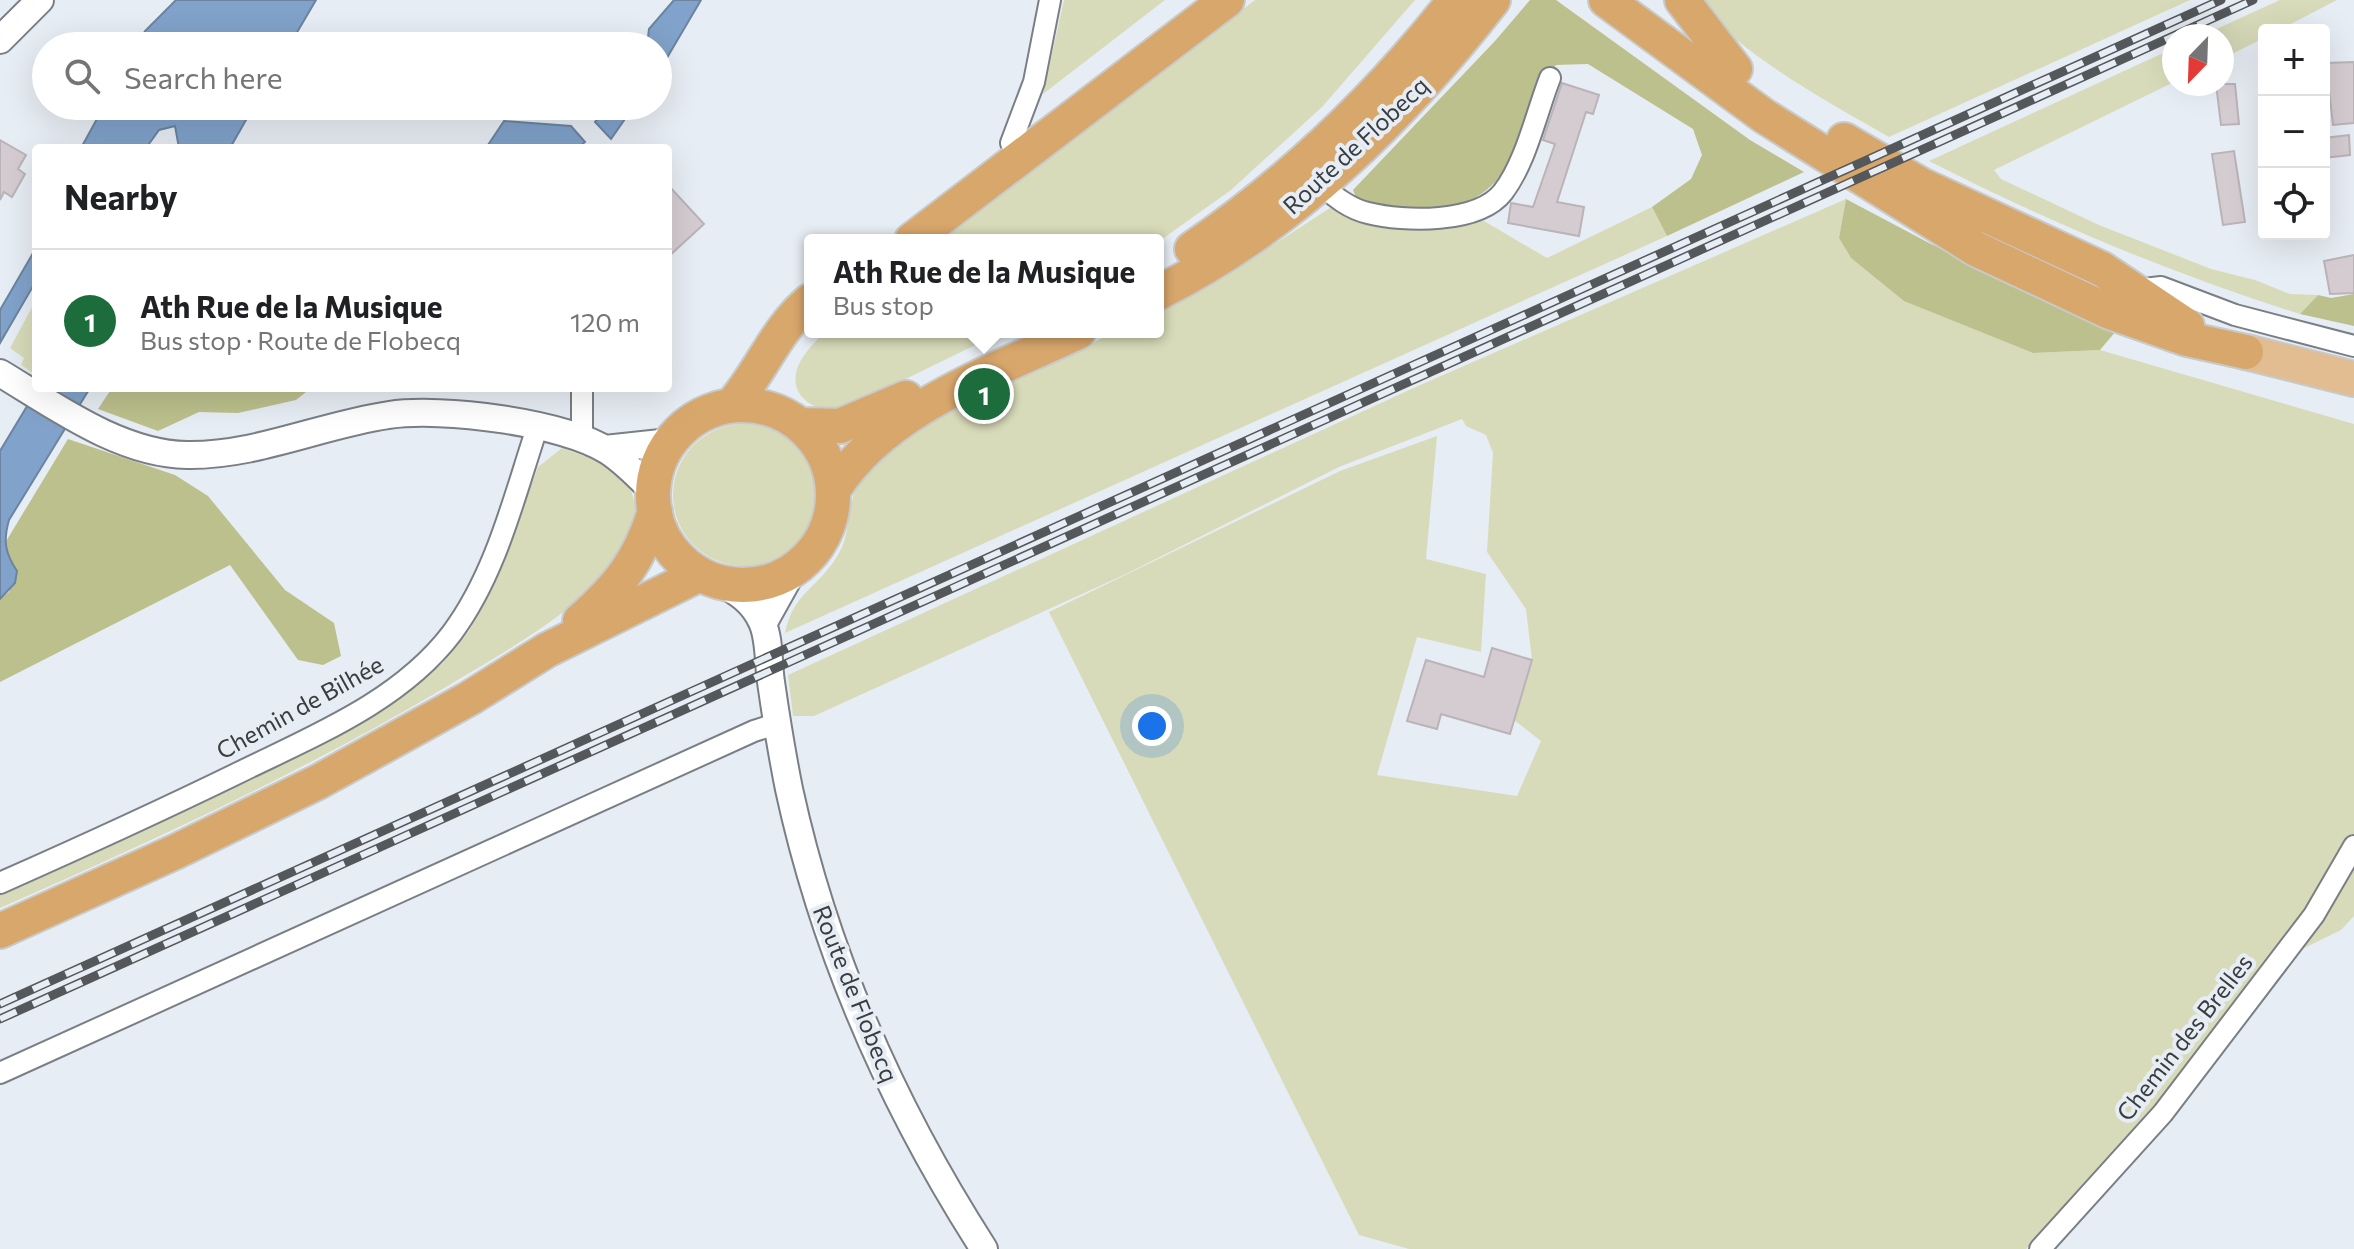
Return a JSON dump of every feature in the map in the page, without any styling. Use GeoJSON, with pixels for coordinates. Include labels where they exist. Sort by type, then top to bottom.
{"type":"FeatureCollection","features":[{"type":"Feature","properties":{"kind":"highway"},"geometry":{"type":"LineString","coordinates":[[894,234],[1195,0]]}},
{"type":"Feature","properties":{"kind":"highway"},"geometry":{"type":"LineString","coordinates":[[920,234],[1227,0]]}},
{"type":"Feature","properties":{"kind":"highway","name":"Route de Flobecq"},"geometry":{"type":"LineString","coordinates":[[1164,268],[1278,186],[1336,134],[1387,81],[1455,0]]}},
{"type":"Feature","properties":{"kind":"highway","name":"Route de Flobecq"},"geometry":{"type":"LineString","coordinates":[[1164,289],[1268,227],[1321,185],[1448,57],[1493,0]]}},
{"type":"Feature","properties":{"kind":"highway"},"geometry":{"type":"LineString","coordinates":[[1606,0],[1764,116],[1976,249],[2110,312],[2187,339],[2246,352]]}},
{"type":"Feature","properties":{"kind":"highway"},"geometry":{"type":"LineString","coordinates":[[1644,0],[1735,69],[1921,185],[2102,269],[2188,327],[2246,352]]}},
{"type":"Feature","properties":{"kind":"highway"},"geometry":{"type":"LineString","coordinates":[[1682,0],[1735,69]]}},
{"type":"Feature","properties":{"kind":"highway"},"geometry":{"type":"LineString","coordinates":[[732,405],[761,368],[787,322],[804,306]]}},
{"type":"Feature","properties":{"kind":"highway"},"geometry":{"type":"LineString","coordinates":[[654,501],[670,548],[710,578],[744,585],[769,582],[792,572],[813,552],[828,527],[834,489],[824,454],[794,420],[780,372],[787,351],[804,327]]}},
{"type":"Feature","properties":{"kind":"highway"},"geometry":{"type":"LineString","coordinates":[[547,650],[619,584],[636,562],[654,501],[661,457],[670,442],[695,418],[732,405],[769,408],[794,420],[828,428],[854,421],[1031,338]]}},
{"type":"Feature","properties":{"kind":"highway"},"geometry":{"type":"LineString","coordinates":[[834,489],[865,447],[896,422],[1066,338]]}},
{"type":"Feature","properties":{"kind":"highway"},"geometry":{"type":"LineString","coordinates":[[0,931],[175,852],[320,781],[470,698],[547,650],[710,578]]}},
{"type":"Feature","properties":{"kind":"main road"},"geometry":{"type":"LineString","coordinates":[[2246,352],[2354,379]]}},
{"type":"Feature","properties":{"kind":"street"},"geometry":{"type":"LineString","coordinates":[[0,40],[40,0]]}},
{"type":"Feature","properties":{"kind":"street"},"geometry":{"type":"LineString","coordinates":[[1011,143],[1034,82],[1050,0]]}},
{"type":"Feature","properties":{"kind":"street"},"geometry":{"type":"LineString","coordinates":[[1321,185],[1343,203],[1368,213],[1426,218],[1472,213],[1502,194],[1516,169],[1550,78]]}},
{"type":"Feature","properties":{"kind":"street"},"geometry":{"type":"LineString","coordinates":[[2135,291],[2161,287],[2235,315],[2354,346]]}},
{"type":"Feature","properties":{"kind":"street"},"geometry":{"type":"LineString","coordinates":[[0,373],[32,392]]}},
{"type":"Feature","properties":{"kind":"street"},"geometry":{"type":"LineString","coordinates":[[33,392],[81,420],[144,448],[186,455],[220,453],[388,415],[456,412],[537,428],[594,445],[670,442]]}},
{"type":"Feature","properties":{"kind":"street"},"geometry":{"type":"LineString","coordinates":[[583,392],[594,445],[654,501]]}},
{"type":"Feature","properties":{"kind":"street","name":"Chemin de Bilhée"},"geometry":{"type":"LineString","coordinates":[[0,883],[298,744],[357,712],[430,660],[473,601],[498,546],[537,428]]}},
{"type":"Feature","properties":{"kind":"street"},"geometry":{"type":"LineString","coordinates":[[763,624],[792,572]]}},
{"type":"Feature","properties":{"kind":"street","name":"Route de Flobecq"},"geometry":{"type":"LineString","coordinates":[[710,578],[741,593],[763,624],[791,798],[824,926],[918,1139],[984,1249]]}},
{"type":"Feature","properties":{"kind":"street"},"geometry":{"type":"LineString","coordinates":[[0,1073],[754,731],[779,723]]}},
{"type":"Feature","properties":{"kind":"street","name":"Chemin des Brelles"},"geometry":{"type":"LineString","coordinates":[[2040,1249],[2163,1113],[2314,915],[2354,846]]}},
{"type":"Feature","properties":{"kind":"green space"},"geometry":{"type":"Polygon","coordinates":[[[1064,0],[1165,0],[1043,94],[1064,0]]]}},
{"type":"Feature","properties":{"kind":"green space"},"geometry":{"type":"Polygon","coordinates":[[[1255,0],[1415,0],[1322,107],[1231,190],[1164,238],[1164,234],[950,234],[1255,0]]]}},
{"type":"Feature","properties":{"kind":"green space"},"geometry":{"type":"Polygon","coordinates":[[[1530,0],[1556,0],[1750,140],[1804,172],[1667,236],[1652,207],[1691,179],[1702,155],[1693,129],[1588,64],[1556,65],[1540,88],[1507,165],[1494,183],[1478,196],[1460,205],[1418,212],[1357,200],[1353,190],[1530,0]]]}},
{"type":"Feature","properties":{"kind":"green space"},"geometry":{"type":"Polygon","coordinates":[[[1694,0],[2190,0],[1889,137],[1761,59],[1694,0]]]}},
{"type":"Feature","properties":{"kind":"green space"},"geometry":{"type":"Polygon","coordinates":[[[2280,0],[2337,0],[2291,24],[2258,24],[2258,41],[2234,53],[2234,24],[2227,24],[2280,0]]]}},
{"type":"Feature","properties":{"kind":"green space"},"geometry":{"type":"Polygon","coordinates":[[[2162,54],[2162,88],[1994,170],[2001,179],[2099,225],[2211,269],[2255,280],[2290,294],[2318,295],[2300,314],[2205,282],[2020,205],[1929,161],[2162,54]]]}},
{"type":"Feature","properties":{"kind":"green space"},"geometry":{"type":"Polygon","coordinates":[[[1846,199],[1839,238],[1851,258],[1905,301],[2033,353],[2100,350],[2354,424],[2354,916],[2341,930],[2280,960],[2158,1103],[2026,1249],[1409,1249],[1359,1235],[1049,612],[1340,471],[1437,436],[1426,559],[1486,574],[1481,652],[1417,637],[1377,775],[1517,796],[1541,741],[1514,720],[1532,660],[1526,609],[1487,552],[1493,453],[1486,435],[1466,426],[1462,419],[1339,467],[1126,574],[814,716],[793,716],[788,675],[1418,386],[1846,199]]]}},
{"type":"Feature","properties":{"kind":"green space"},"geometry":{"type":"Polygon","coordinates":[[[1846,199],[1929,243],[2116,331],[2100,350],[2033,353],[1904,301],[1851,258],[1839,238],[1846,199]]]}},
{"type":"Feature","properties":{"kind":"green space"},"geometry":{"type":"Polygon","coordinates":[[[1652,207],[1667,236],[785,633],[794,608],[839,553],[859,484],[881,456],[899,441],[917,427],[1102,338],[1164,338],[1164,308],[1207,288],[1330,208],[1366,218],[1484,221],[1547,258],[1652,207]]]}},
{"type":"Feature","properties":{"kind":"green space"},"geometry":{"type":"Polygon","coordinates":[[[2354,294],[2354,326],[2300,314],[2318,295],[2331,298],[2354,294]]]}},
{"type":"Feature","properties":{"kind":"green space"},"geometry":{"type":"Polygon","coordinates":[[[32,307],[32,372],[21,365],[24,358],[10,348],[32,307]]]}},
{"type":"Feature","properties":{"kind":"green space"},"geometry":{"type":"Polygon","coordinates":[[[820,338],[990,338],[842,410],[817,407],[798,391],[796,373],[820,338]]]}},
{"type":"Feature","properties":{"kind":"green space"},"geometry":{"type":"Polygon","coordinates":[[[109,392],[306,392],[296,400],[238,413],[199,412],[158,431],[98,409],[109,392]]]}},
{"type":"Feature","properties":{"kind":"green space"},"geometry":{"type":"Polygon","coordinates":[[[744,424],[771,430],[794,445],[809,468],[815,495],[809,522],[794,545],[771,560],[744,566],[717,560],[694,545],[679,522],[673,495],[679,468],[694,445],[717,430],[744,424]]]}},
{"type":"Feature","properties":{"kind":"green space"},"geometry":{"type":"Polygon","coordinates":[[[68,439],[175,475],[208,496],[285,590],[334,623],[341,656],[323,665],[298,660],[230,565],[0,682],[0,599],[9,592],[17,571],[7,556],[5,543],[68,439]]]}},
{"type":"Feature","properties":{"kind":"green space"},"geometry":{"type":"Polygon","coordinates":[[[562,448],[613,466],[613,471],[628,485],[635,505],[632,535],[626,550],[580,599],[492,659],[337,748],[170,831],[0,908],[0,892],[404,693],[443,663],[469,631],[498,576],[538,467],[562,448]]]}},
{"type":"Feature","properties":{"kind":"water"},"geometry":{"type":"Polygon","coordinates":[[[176,0],[316,0],[297,32],[145,31],[176,0]]]}},
{"type":"Feature","properties":{"kind":"water"},"geometry":{"type":"Polygon","coordinates":[[[674,0],[701,0],[672,49],[672,32],[649,32],[674,0]]]}},
{"type":"Feature","properties":{"kind":"water"},"geometry":{"type":"Polygon","coordinates":[[[96,120],[246,120],[232,144],[178,144],[175,126],[159,130],[149,144],[83,144],[96,120]]]}},
{"type":"Feature","properties":{"kind":"water"},"geometry":{"type":"Polygon","coordinates":[[[597,120],[624,120],[611,139],[595,122],[597,120]]]}},
{"type":"Feature","properties":{"kind":"water"},"geometry":{"type":"Polygon","coordinates":[[[504,121],[571,126],[585,142],[583,144],[489,144],[504,121]]]}},
{"type":"Feature","properties":{"kind":"water"},"geometry":{"type":"Polygon","coordinates":[[[32,255],[32,288],[0,343],[0,310],[32,255]]]}},
{"type":"Feature","properties":{"kind":"water"},"geometry":{"type":"Polygon","coordinates":[[[36,392],[88,392],[9,520],[6,547],[17,571],[15,583],[0,599],[0,451],[36,392]]]}},
{"type":"Feature","properties":{"kind":"building"},"geometry":{"type":"Polygon","coordinates":[[[2354,62],[2354,123],[2333,125],[2330,63],[2354,62]]]}},
{"type":"Feature","properties":{"kind":"building"},"geometry":{"type":"Polygon","coordinates":[[[1562,83],[1599,95],[1593,114],[1586,112],[1557,202],[1584,207],[1579,236],[1508,223],[1511,203],[1533,207],[1555,144],[1543,140],[1562,83]]]}},
{"type":"Feature","properties":{"kind":"building"},"geometry":{"type":"Polygon","coordinates":[[[2235,84],[2239,124],[2221,125],[2217,96],[2234,96],[2235,84]]]}},
{"type":"Feature","properties":{"kind":"building"},"geometry":{"type":"Polygon","coordinates":[[[2349,135],[2350,155],[2330,157],[2330,137],[2349,135]]]}},
{"type":"Feature","properties":{"kind":"building"},"geometry":{"type":"Polygon","coordinates":[[[0,140],[26,155],[18,169],[25,174],[12,197],[4,192],[0,200],[0,140]]]}},
{"type":"Feature","properties":{"kind":"building"},"geometry":{"type":"Polygon","coordinates":[[[2234,151],[2245,222],[2223,225],[2212,154],[2234,151]]]}},
{"type":"Feature","properties":{"kind":"building"},"geometry":{"type":"Polygon","coordinates":[[[672,189],[704,224],[672,253],[672,189]]]}},
{"type":"Feature","properties":{"kind":"building"},"geometry":{"type":"Polygon","coordinates":[[[2354,255],[2354,293],[2330,294],[2324,261],[2354,255]]]}},
{"type":"Feature","properties":{"kind":"building"},"geometry":{"type":"Polygon","coordinates":[[[1492,648],[1532,660],[1510,734],[1441,714],[1437,729],[1407,721],[1426,660],[1484,677],[1492,648]]]}},
{"type":"Feature","properties":{"kind":"railway"},"geometry":{"type":"LineString","coordinates":[[0,1004],[2221,0]]}},
{"type":"Feature","properties":{"kind":"railway"},"geometry":{"type":"LineString","coordinates":[[0,1019],[2253,0]]}},
{"type":"Feature","properties":{"kind":"place","name":"Ath Rue de la Musique"},"geometry":{"type":"Point","coordinates":[984,394]}}]}
